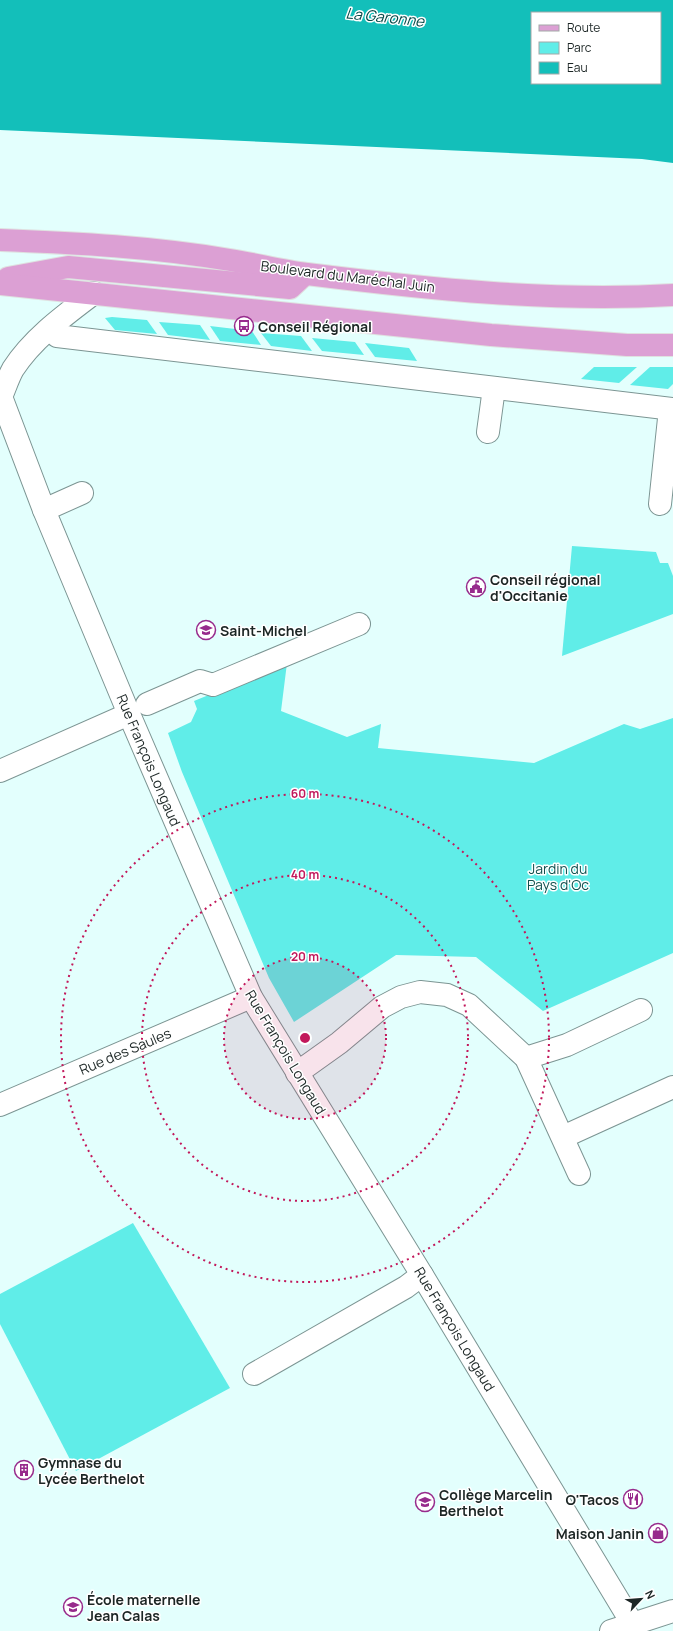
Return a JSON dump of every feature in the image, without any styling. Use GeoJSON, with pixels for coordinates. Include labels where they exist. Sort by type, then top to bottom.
{"type":"FeatureCollection","features":[{"type":"Feature","properties":{"kind":"main road","name":"Boulevard du Maréchal Juin"},"geometry":{"type":"LineString","coordinates":[[0,240],[131,248],[229,260],[305,274],[492,294],[623,298],[673,295]]}},
{"type":"Feature","properties":{"kind":"main road"},"geometry":{"type":"LineString","coordinates":[[0,279],[68,267],[290,288],[305,274]]}},
{"type":"Feature","properties":{"kind":"main road"},"geometry":{"type":"LineString","coordinates":[[0,284],[491,336],[627,345],[673,345]]}},
{"type":"Feature","properties":{"kind":"street","name":"Rue François Longaud"},"geometry":{"type":"LineString","coordinates":[[94,293],[59,320],[27,350],[13,370],[1,396],[44,510],[138,709],[251,997],[422,1275],[632,1623]]}},
{"type":"Feature","properties":{"kind":"street"},"geometry":{"type":"LineString","coordinates":[[56,336],[671,409],[660,504]]}},
{"type":"Feature","properties":{"kind":"street"},"geometry":{"type":"LineString","coordinates":[[488,432],[494,388]]}},
{"type":"Feature","properties":{"kind":"street"},"geometry":{"type":"LineString","coordinates":[[44,510],[82,493]]}},
{"type":"Feature","properties":{"kind":"street"},"geometry":{"type":"LineString","coordinates":[[0,771],[200,681],[213,685],[359,624]]}},
{"type":"Feature","properties":{"kind":"street"},"geometry":{"type":"LineString","coordinates":[[298,1073],[339,1043],[382,1007],[401,997],[420,992],[447,995],[469,1005],[526,1058],[580,1174]]}},
{"type":"Feature","properties":{"kind":"street","name":"Rue des Saules"},"geometry":{"type":"LineString","coordinates":[[0,1105],[251,997]]}},
{"type":"Feature","properties":{"kind":"street"},"geometry":{"type":"LineString","coordinates":[[526,1058],[567,1045],[641,1010]]}},
{"type":"Feature","properties":{"kind":"street"},"geometry":{"type":"LineString","coordinates":[[562,1137],[673,1087]]}},
{"type":"Feature","properties":{"kind":"street"},"geometry":{"type":"LineString","coordinates":[[254,1374],[406,1287],[422,1275]]}},
{"type":"Feature","properties":{"kind":"street"},"geometry":{"type":"LineString","coordinates":[[611,1631],[673,1611]]}},
{"type":"Feature","properties":{"kind":"green space"},"geometry":{"type":"Polygon","coordinates":[[[112,317],[147,320],[157,334],[115,330],[105,318],[112,317]]]}},
{"type":"Feature","properties":{"kind":"green space"},"geometry":{"type":"Polygon","coordinates":[[[159,322],[200,325],[210,340],[168,335],[159,322]]]}},
{"type":"Feature","properties":{"kind":"green space"},"geometry":{"type":"Polygon","coordinates":[[[210,326],[252,331],[261,345],[220,341],[210,326]]]}},
{"type":"Feature","properties":{"kind":"green space"},"geometry":{"type":"Polygon","coordinates":[[[261,333],[301,336],[312,351],[271,346],[261,333]]]}},
{"type":"Feature","properties":{"kind":"green space"},"geometry":{"type":"Polygon","coordinates":[[[312,338],[355,342],[364,355],[322,351],[312,338]]]}},
{"type":"Feature","properties":{"kind":"green space"},"geometry":{"type":"Polygon","coordinates":[[[365,343],[409,348],[417,361],[375,357],[365,343]]]}},
{"type":"Feature","properties":{"kind":"green space"},"geometry":{"type":"Polygon","coordinates":[[[594,367],[637,367],[619,383],[581,379],[594,367]]]}},
{"type":"Feature","properties":{"kind":"green space"},"geometry":{"type":"Polygon","coordinates":[[[650,367],[673,367],[673,384],[668,389],[630,385],[650,367]]]}},
{"type":"Feature","properties":{"kind":"green space"},"geometry":{"type":"Polygon","coordinates":[[[572,546],[656,552],[660,563],[668,563],[673,576],[673,614],[562,656],[572,546]]]}},
{"type":"Feature","properties":{"kind":"green space","name":"Jardin du Pays d'Oc"},"geometry":{"type":"Polygon","coordinates":[[[287,663],[281,711],[347,737],[381,724],[378,748],[534,763],[624,724],[640,729],[673,718],[673,953],[543,1011],[476,957],[396,955],[294,1022],[269,978],[182,772],[168,733],[191,722],[197,709],[194,701],[287,663]]]}},
{"type":"Feature","properties":{"kind":"green space"},"geometry":{"type":"Polygon","coordinates":[[[133,1223],[230,1388],[76,1471],[0,1324],[0,1294],[133,1223]]]}},
{"type":"Feature","properties":{"kind":"water","name":"La Garonne"},"geometry":{"type":"Polygon","coordinates":[[[0,0],[673,0],[673,163],[642,159],[0,130],[0,0]]]}},
{"type":"Feature","properties":{"kind":"place","name":"Conseil Régional"},"geometry":{"type":"Point","coordinates":[244,326]}},
{"type":"Feature","properties":{"kind":"place","name":"Conseil régional d'Occitanie"},"geometry":{"type":"Point","coordinates":[476,587]}},
{"type":"Feature","properties":{"kind":"place","name":"Saint-Michel"},"geometry":{"type":"Point","coordinates":[206,630]}},
{"type":"Feature","properties":{"kind":"place","name":"Gymnase du Lycée Berthelot"},"geometry":{"type":"Point","coordinates":[24,1470]}},
{"type":"Feature","properties":{"kind":"place","name":"O'Tacos"},"geometry":{"type":"Point","coordinates":[633,1499]}},
{"type":"Feature","properties":{"kind":"place","name":"Collège Marcelin Berthelot"},"geometry":{"type":"Point","coordinates":[425,1502]}},
{"type":"Feature","properties":{"kind":"place","name":"Maison Janin"},"geometry":{"type":"Point","coordinates":[658,1533]}},
{"type":"Feature","properties":{"kind":"place","name":"École maternelle Jean Calas"},"geometry":{"type":"Point","coordinates":[73,1607]}}]}
